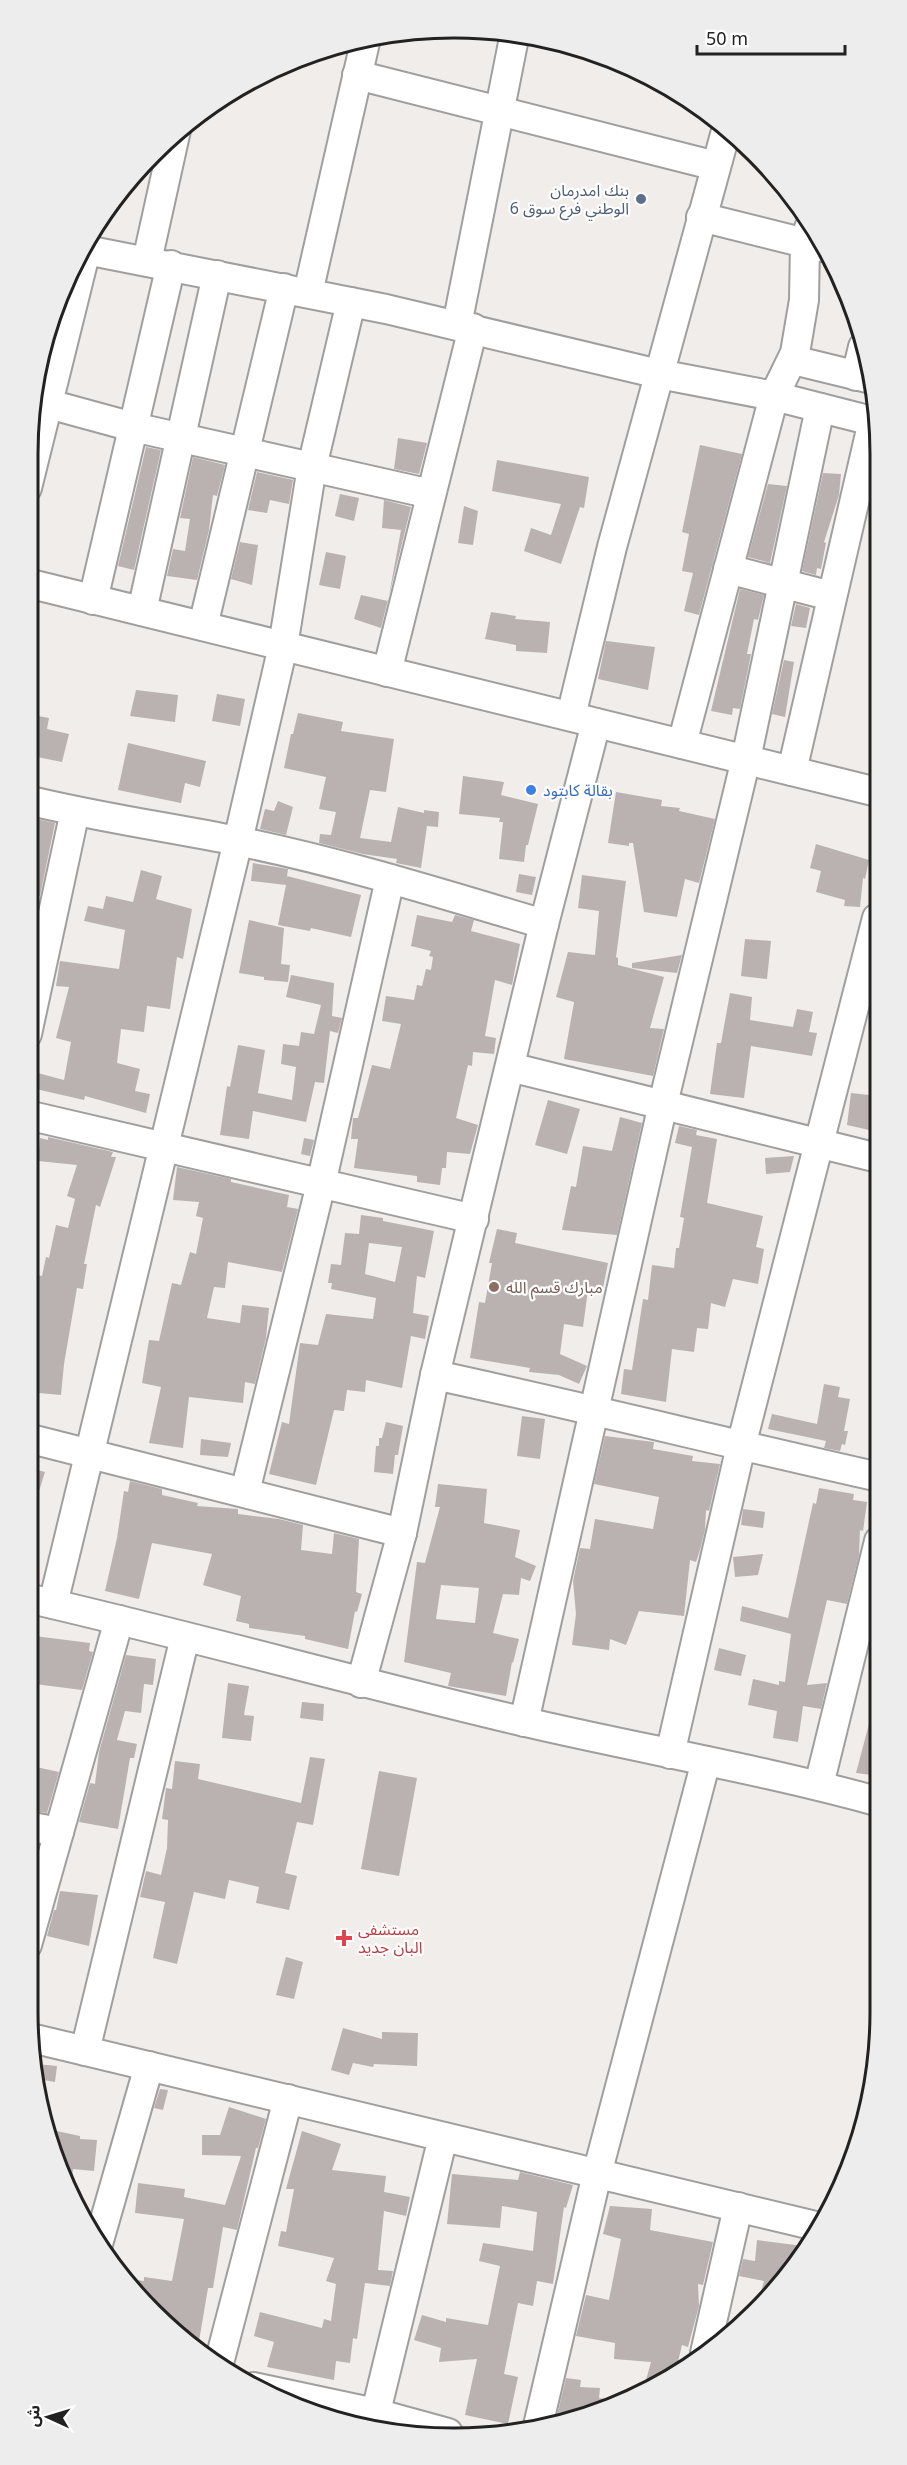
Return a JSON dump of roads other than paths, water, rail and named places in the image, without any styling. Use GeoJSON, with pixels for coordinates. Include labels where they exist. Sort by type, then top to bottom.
{"type":"FeatureCollection","features":[{"type":"Feature","properties":{"kind":"street"},"geometry":{"type":"LineString","coordinates":[[387,672],[431,494],[465,327],[513,42]]}},
{"type":"Feature","properties":{"kind":"street"},"geometry":{"type":"LineString","coordinates":[[202,626],[244,452],[296,291],[364,47]]}},
{"type":"Feature","properties":{"kind":"street"},"geometry":{"type":"LineString","coordinates":[[357,75],[716,166]]}},
{"type":"Feature","properties":{"kind":"street"},"geometry":{"type":"LineString","coordinates":[[361,1683],[402,1533],[435,1375],[544,924],[583,720],[612,547],[725,138]]}},
{"type":"Feature","properties":{"kind":"street"},"geometry":{"type":"LineString","coordinates":[[93,600],[133,427],[159,263],[174,145]]}},
{"type":"Feature","properties":{"kind":"street"},"geometry":{"type":"LineString","coordinates":[[701,218],[809,239]]}},
{"type":"Feature","properties":{"kind":"street"},"geometry":{"type":"LineString","coordinates":[[682,744],[774,396],[793,360],[804,300],[811,241]]}},
{"type":"Feature","properties":{"kind":"street"},"geometry":{"type":"LineString","coordinates":[[90,250],[351,302],[659,374],[774,396],[868,419]]}},
{"type":"Feature","properties":{"kind":"street"},"geometry":{"type":"LineString","coordinates":[[142,611],[217,275]]}},
{"type":"Feature","properties":{"kind":"street"},"geometry":{"type":"LineString","coordinates":[[38,423],[74,284]]}},
{"type":"Feature","properties":{"kind":"street"},"geometry":{"type":"LineString","coordinates":[[351,302],[312,467],[283,646],[165,1148],[90,1455],[40,1601],[524,1722],[819,1785],[870,1799]]}},
{"type":"Feature","properties":{"kind":"street"},"geometry":{"type":"LineString","coordinates":[[793,360],[863,377]]}},
{"type":"Feature","properties":{"kind":"street"},"geometry":{"type":"LineString","coordinates":[[42,402],[133,427],[431,494]]}},
{"type":"Feature","properties":{"kind":"street"},"geometry":{"type":"LineString","coordinates":[[524,1722],[663,1104],[746,759],[820,408]]}},
{"type":"Feature","properties":{"kind":"street"},"geometry":{"type":"LineString","coordinates":[[792,771],[831,596],[870,443]]}},
{"type":"Feature","properties":{"kind":"street"},"geometry":{"type":"LineString","coordinates":[[728,569],[831,596]]}},
{"type":"Feature","properties":{"kind":"street"},"geometry":{"type":"LineString","coordinates":[[38,586],[870,790]]}},
{"type":"Feature","properties":{"kind":"street"},"geometry":{"type":"LineString","coordinates":[[38,803],[75,812],[238,841],[390,879],[544,924]]}},
{"type":"Feature","properties":{"kind":"street"},"geometry":{"type":"LineString","coordinates":[[38,983],[75,812]]}},
{"type":"Feature","properties":{"kind":"street"},"geometry":{"type":"LineString","coordinates":[[245,1492],[321,1184],[390,879]]}},
{"type":"Feature","properties":{"kind":"street"},"geometry":{"type":"LineString","coordinates":[[670,1754],[741,1446],[870,949]]}},
{"type":"Feature","properties":{"kind":"street"},"geometry":{"type":"LineString","coordinates":[[510,1067],[870,1156]]}},
{"type":"Feature","properties":{"kind":"street"},"geometry":{"type":"LineString","coordinates":[[38,1118],[474,1219]]}},
{"type":"Feature","properties":{"kind":"street"},"geometry":{"type":"LineString","coordinates":[[435,1375],[594,1409],[741,1446],[870,1475]]}},
{"type":"Feature","properties":{"kind":"street"},"geometry":{"type":"LineString","coordinates":[[38,1441],[402,1533]]}},
{"type":"Feature","properties":{"kind":"street"},"geometry":{"type":"LineString","coordinates":[[819,1785],[870,1578]]}},
{"type":"Feature","properties":{"kind":"street"},"geometry":{"type":"LineString","coordinates":[[38,1906],[119,1620]]}},
{"type":"Feature","properties":{"kind":"street"},"geometry":{"type":"LineString","coordinates":[[85,2051],[185,1637]]}},
{"type":"Feature","properties":{"kind":"street"},"geometry":{"type":"LineString","coordinates":[[540,2419],[597,2174],[706,1761]]}},
{"type":"Feature","properties":{"kind":"street"},"geometry":{"type":"LineString","coordinates":[[38,1828],[59,1832]]}},
{"type":"Feature","properties":{"kind":"street"},"geometry":{"type":"LineString","coordinates":[[38,2040],[811,2225]]}},
{"type":"Feature","properties":{"kind":"street"},"geometry":{"type":"LineString","coordinates":[[101,2233],[149,2066]]}},
{"type":"Feature","properties":{"kind":"street"},"geometry":{"type":"LineString","coordinates":[[221,2356],[288,2099]]}},
{"type":"Feature","properties":{"kind":"street"},"geometry":{"type":"LineString","coordinates":[[373,2420],[443,2136]]}},
{"type":"Feature","properties":{"kind":"street"},"geometry":{"type":"LineString","coordinates":[[708,2341],[738,2207]]}},
{"type":"Feature","properties":{"kind":"place","name":"بنك امدرمان الوطني فرع سوق 6"},"geometry":{"type":"Point","coordinates":[641,199]}},
{"type":"Feature","properties":{"kind":"place","name":"بقالة كابتود"},"geometry":{"type":"Point","coordinates":[531,790]}},
{"type":"Feature","properties":{"kind":"place","name":"مبارك قسم الله"},"geometry":{"type":"Point","coordinates":[494,1287]}},
{"type":"Feature","properties":{"kind":"place","name":"مستشفى البان جديد"},"geometry":{"type":"Point","coordinates":[344,1938]}}]}
